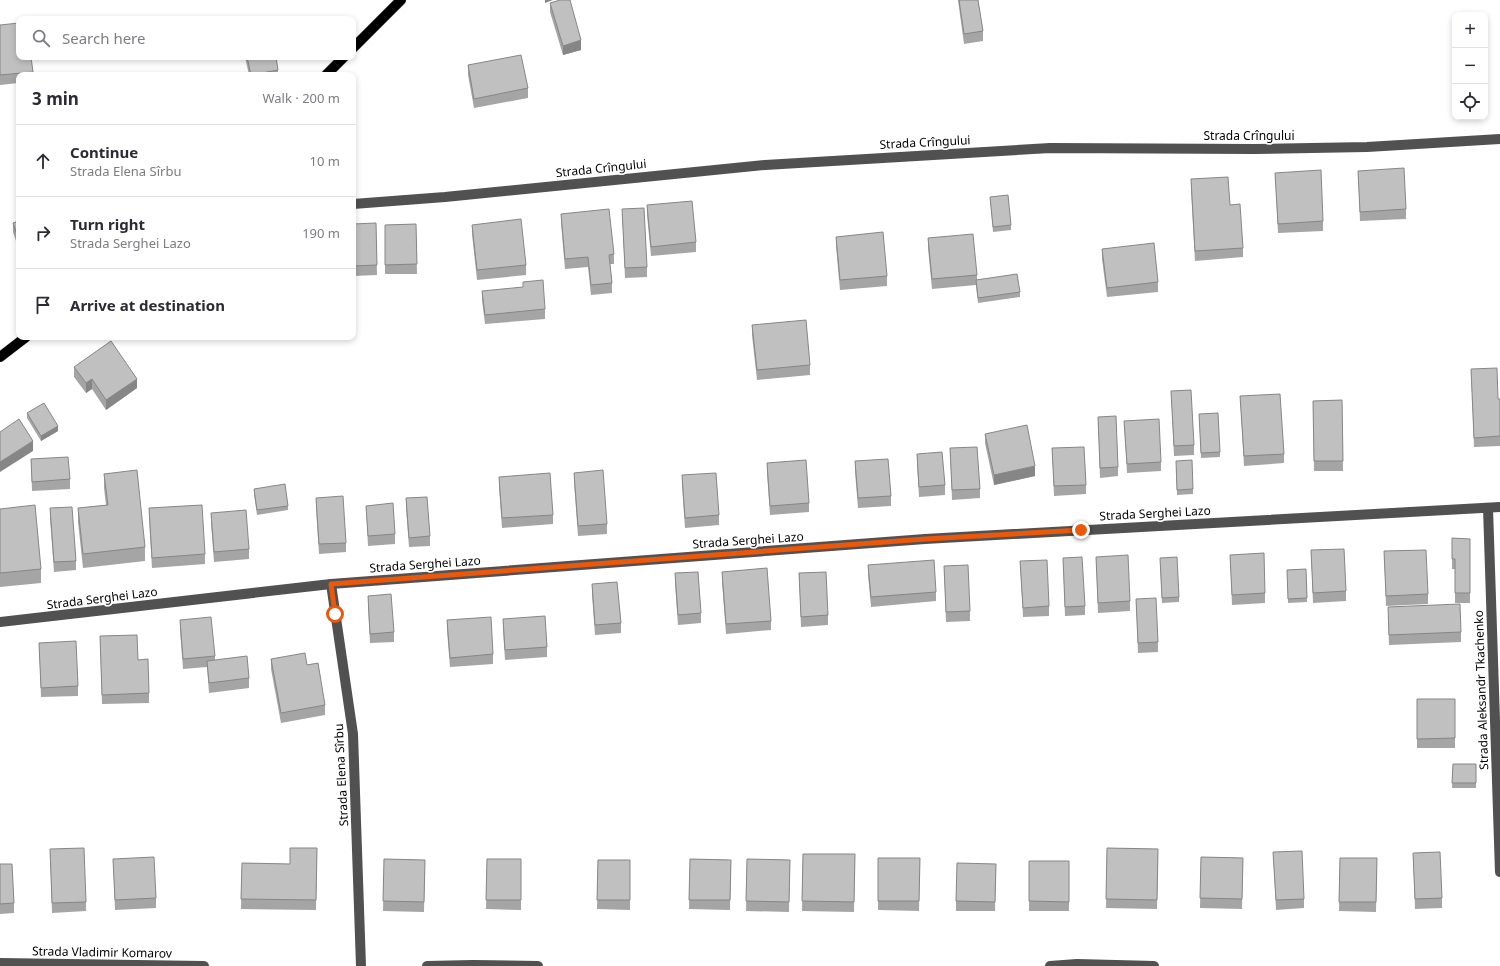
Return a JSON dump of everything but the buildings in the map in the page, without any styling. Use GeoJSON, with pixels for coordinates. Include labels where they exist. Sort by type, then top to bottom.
{"type":"FeatureCollection","features":[{"type":"Feature","properties":{"kind":"main road"},"geometry":{"type":"LineString","coordinates":[[356,45],[401,0]]}},
{"type":"Feature","properties":{"kind":"main road"},"geometry":{"type":"LineString","coordinates":[[329,72],[341,60]]}},
{"type":"Feature","properties":{"kind":"main road"},"geometry":{"type":"LineString","coordinates":[[0,357],[22,340]]}},
{"type":"Feature","properties":{"kind":"street","name":"Strada Crîngului"},"geometry":{"type":"LineString","coordinates":[[356,204],[445,197],[765,165],[1050,148],[1254,149],[1359,147],[1500,139]]}},
{"type":"Feature","properties":{"kind":"street","name":"Strada Serghei Lazo"},"geometry":{"type":"LineString","coordinates":[[0,622],[331,584],[925,539],[1500,507]]}},
{"type":"Feature","properties":{"kind":"street","name":"Strada Аleksandr Тkachenko"},"geometry":{"type":"LineString","coordinates":[[1488,508],[1500,872]]}},
{"type":"Feature","properties":{"kind":"street","name":"Strada Elena Sîrbu"},"geometry":{"type":"LineString","coordinates":[[331,584],[353,734],[361,966]]}},
{"type":"Feature","properties":{"kind":"street","name":"Strada Vladimir Komarov"},"geometry":{"type":"LineString","coordinates":[[0,963],[204,966]]}},
{"type":"Feature","properties":{"kind":"street"},"geometry":{"type":"LineString","coordinates":[[1050,966],[1077,964],[1154,966]]}},
{"type":"Feature","properties":{"kind":"street"},"geometry":{"type":"LineString","coordinates":[[427,966],[538,966]]}},
{"type":"Feature","properties":{"kind":"route"},"geometry":{"type":"LineString","coordinates":[[335,614],[331,584],[925,539],[1081,530]]}}]}
